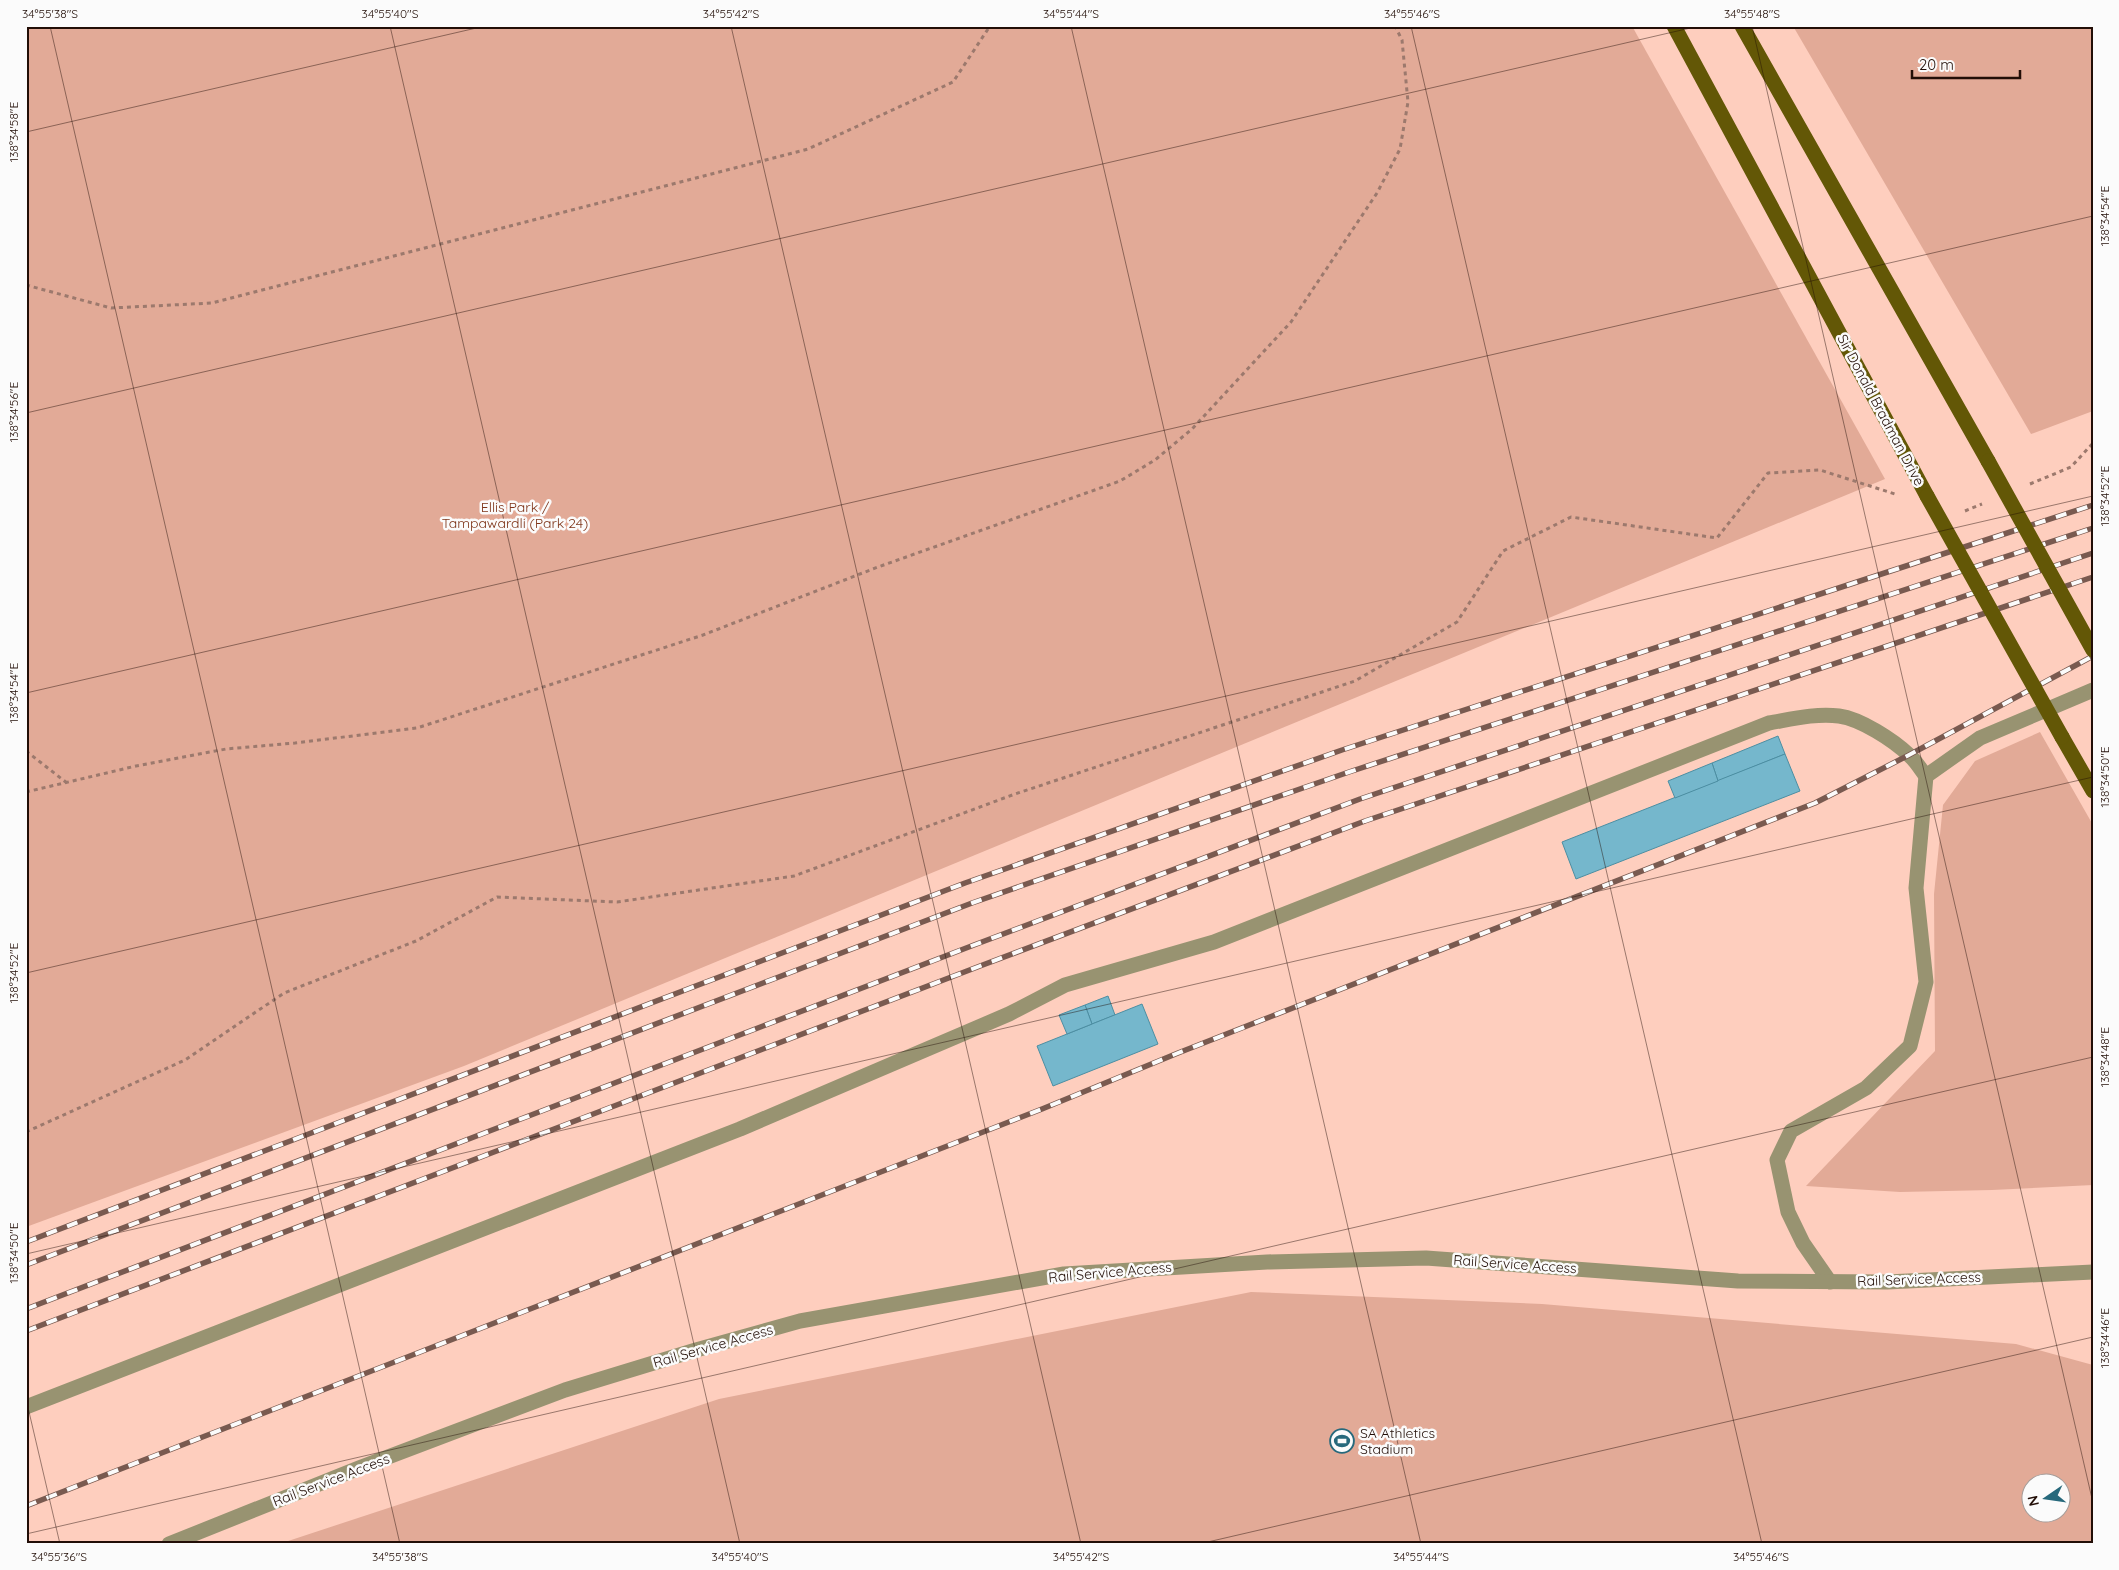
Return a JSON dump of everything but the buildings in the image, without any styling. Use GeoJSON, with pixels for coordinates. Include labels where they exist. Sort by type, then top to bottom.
{"type":"FeatureCollection","features":[{"type":"Feature","properties":{"kind":"main road","name":"Sir Donald Bradman Drive"},"geometry":{"type":"LineString","coordinates":[[1674,26],[1927,496],[2093,791]]}},
{"type":"Feature","properties":{"kind":"main road"},"geometry":{"type":"LineString","coordinates":[[1742,26],[2093,650]]}},
{"type":"Feature","properties":{"kind":"lane"},"geometry":{"type":"LineString","coordinates":[[1926,776],[1980,738],[2093,690]]}},
{"type":"Feature","properties":{"kind":"lane"},"geometry":{"type":"LineString","coordinates":[[26,1407],[740,1129],[1009,1014],[1065,985],[1214,942],[1769,723],[1794,718],[1840,716],[1858,721],[1883,736],[1909,755],[1926,776],[1916,888],[1926,982],[1910,1046],[1866,1088],[1791,1131],[1777,1160],[1788,1212],[1803,1244],[1830,1282]]}},
{"type":"Feature","properties":{"kind":"lane","name":"Rail Service Access"},"geometry":{"type":"LineString","coordinates":[[169,1544],[359,1468],[566,1390],[696,1350],[800,1321],[1064,1274],[1267,1262],[1426,1258],[1738,1281],[1887,1282],[2093,1272]]}},
{"type":"Feature","properties":{"kind":"path"},"geometry":{"type":"LineString","coordinates":[[26,285],[111,308],[212,303],[808,149],[953,82],[990,26]]}},
{"type":"Feature","properties":{"kind":"path"},"geometry":{"type":"LineString","coordinates":[[26,792],[136,766],[226,749],[295,743],[417,728],[703,635],[878,567],[1120,481],[1155,460],[1192,429],[1291,322],[1377,193],[1400,149],[1408,102],[1402,40],[1395,26]]}},
{"type":"Feature","properties":{"kind":"path"},"geometry":{"type":"LineString","coordinates":[[2027,485],[2071,467],[2093,444]]}},
{"type":"Feature","properties":{"kind":"path"},"geometry":{"type":"LineString","coordinates":[[26,1132],[185,1060],[284,993],[416,942],[497,898],[617,902],[794,876],[1015,794],[1354,681],[1457,622],[1503,551],[1571,517],[1717,538],[1768,473],[1820,470],[1902,496]]}},
{"type":"Feature","properties":{"kind":"path"},"geometry":{"type":"LineString","coordinates":[[1957,514],[1983,503]]}},
{"type":"Feature","properties":{"kind":"path"},"geometry":{"type":"LineString","coordinates":[[26,751],[67,783]]}},
{"type":"Feature","properties":{"kind":"green space","name":"Ellis Park / Tampawardli (Park 24)"},"geometry":{"type":"Polygon","coordinates":[[[26,26],[1632,26],[1885,479],[464,1066],[26,1227],[26,26]]]}},
{"type":"Feature","properties":{"kind":"green space"},"geometry":{"type":"Polygon","coordinates":[[[1793,26],[2093,26],[2093,411],[2031,434],[1793,26]]]}},
{"type":"Feature","properties":{"kind":"green space"},"geometry":{"type":"Polygon","coordinates":[[[2040,732],[2093,825],[2093,1185],[1900,1192],[1806,1186],[1935,1051],[1934,894],[1943,805],[1975,761],[2040,732]]]}},
{"type":"Feature","properties":{"kind":"green space","name":"SA Athletics Stadium"},"geometry":{"type":"Polygon","coordinates":[[[1251,1292],[1542,1304],[2016,1344],[2093,1365],[2093,1544],[279,1544],[719,1399],[1251,1292]]]}},
{"type":"Feature","properties":{"kind":"railway"},"geometry":{"type":"LineString","coordinates":[[26,1242],[965,883],[1342,750],[2093,505]]}},
{"type":"Feature","properties":{"kind":"railway"},"geometry":{"type":"LineString","coordinates":[[26,1265],[972,903],[1349,772],[2093,528]]}},
{"type":"Feature","properties":{"kind":"railway"},"geometry":{"type":"LineString","coordinates":[[26,1309],[1360,799],[2093,553]]}},
{"type":"Feature","properties":{"kind":"railway"},"geometry":{"type":"LineString","coordinates":[[26,1331],[980,966],[1365,821],[2093,577]]}},
{"type":"Feature","properties":{"kind":"railway"},"geometry":{"type":"LineString","coordinates":[[26,1506],[1042,1109],[1178,1053],[1815,803],[1909,755],[2093,656]]}},
{"type":"Feature","properties":{"kind":"place","name":"SA Athletics Stadium"},"geometry":{"type":"Point","coordinates":[1342,1441]}}]}
